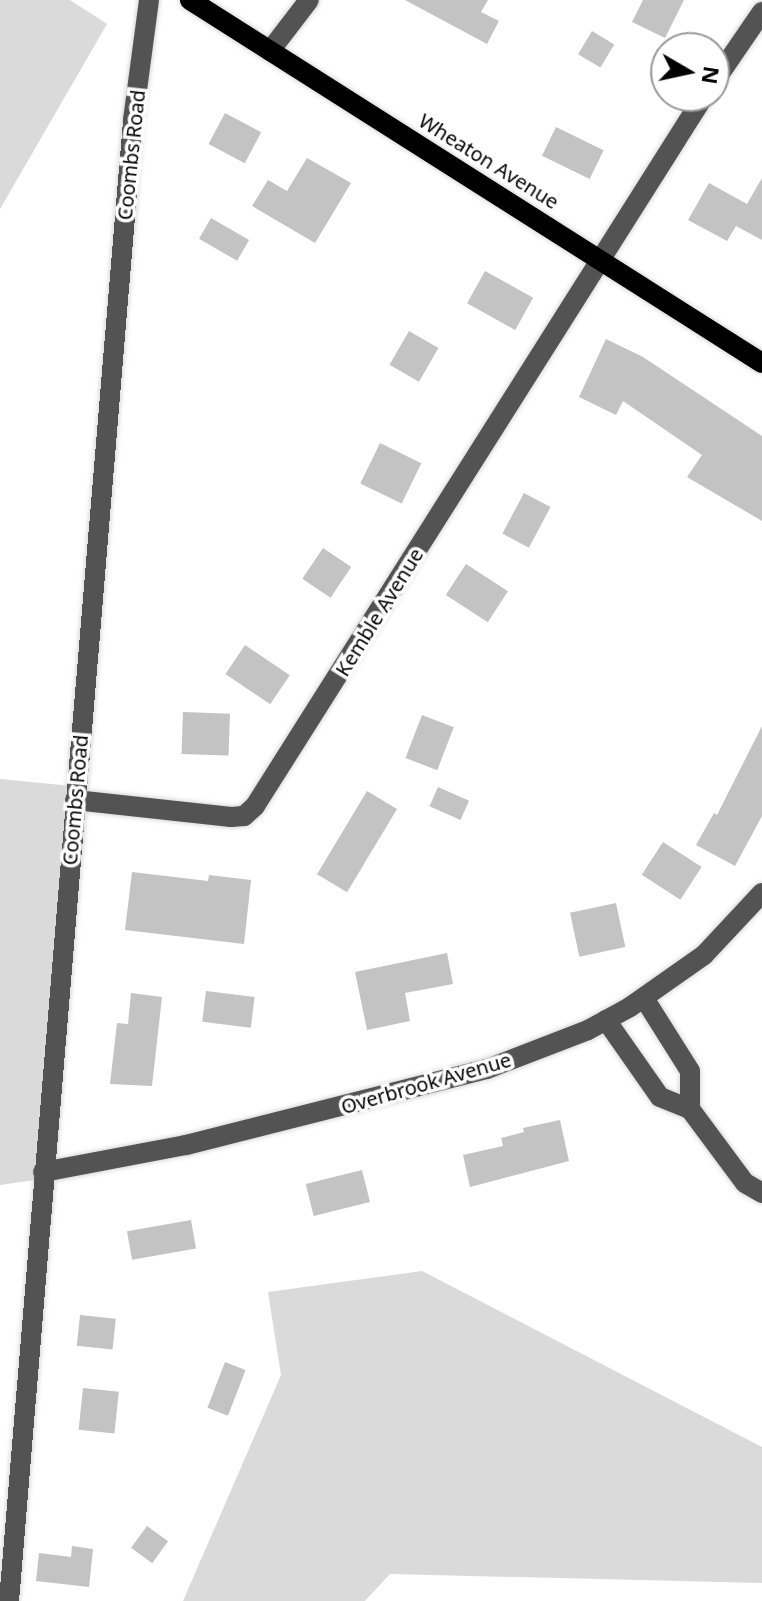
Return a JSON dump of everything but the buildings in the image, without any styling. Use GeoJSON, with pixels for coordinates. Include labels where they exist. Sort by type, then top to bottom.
{"type":"FeatureCollection","features":[{"type":"Feature","properties":{"kind":"main road","name":"Wheaton Avenue"},"geometry":{"type":"LineString","coordinates":[[190,0],[762,363]]}},
{"type":"Feature","properties":{"kind":"street","name":"Coombs Road"},"geometry":{"type":"LineString","coordinates":[[9,1601],[133,120],[149,0]]}},
{"type":"Feature","properties":{"kind":"street"},"geometry":{"type":"LineString","coordinates":[[270,51],[309,0]]}},
{"type":"Feature","properties":{"kind":"street"},"geometry":{"type":"LineString","coordinates":[[730,59],[762,12]]}},
{"type":"Feature","properties":{"kind":"street","name":"Kemble Avenue"},"geometry":{"type":"LineString","coordinates":[[75,800],[231,817],[244,816],[255,806],[694,112]]}},
{"type":"Feature","properties":{"kind":"street","name":"Overbrook Avenue"},"geometry":{"type":"LineString","coordinates":[[43,1172],[186,1145],[487,1069],[606,1020],[644,998],[704,955],[762,893]]}},
{"type":"Feature","properties":{"kind":"street"},"geometry":{"type":"LineString","coordinates":[[644,998],[690,1071],[690,1109]]}},
{"type":"Feature","properties":{"kind":"street"},"geometry":{"type":"LineString","coordinates":[[606,1020],[660,1097],[690,1109],[745,1183],[762,1193]]}},
{"type":"Feature","properties":{"kind":"shaded area"},"geometry":{"type":"Polygon","coordinates":[[[0,0],[70,0],[107,24],[0,209],[0,0]]]}},
{"type":"Feature","properties":{"kind":"shaded area"},"geometry":{"type":"Polygon","coordinates":[[[0,779],[72,786],[42,1179],[0,1185],[0,779]]]}},
{"type":"Feature","properties":{"kind":"shaded area"},"geometry":{"type":"Polygon","coordinates":[[[422,1271],[762,1447],[762,1583],[390,1574],[365,1601],[183,1601],[281,1375],[268,1292],[422,1271]]]}}]}
